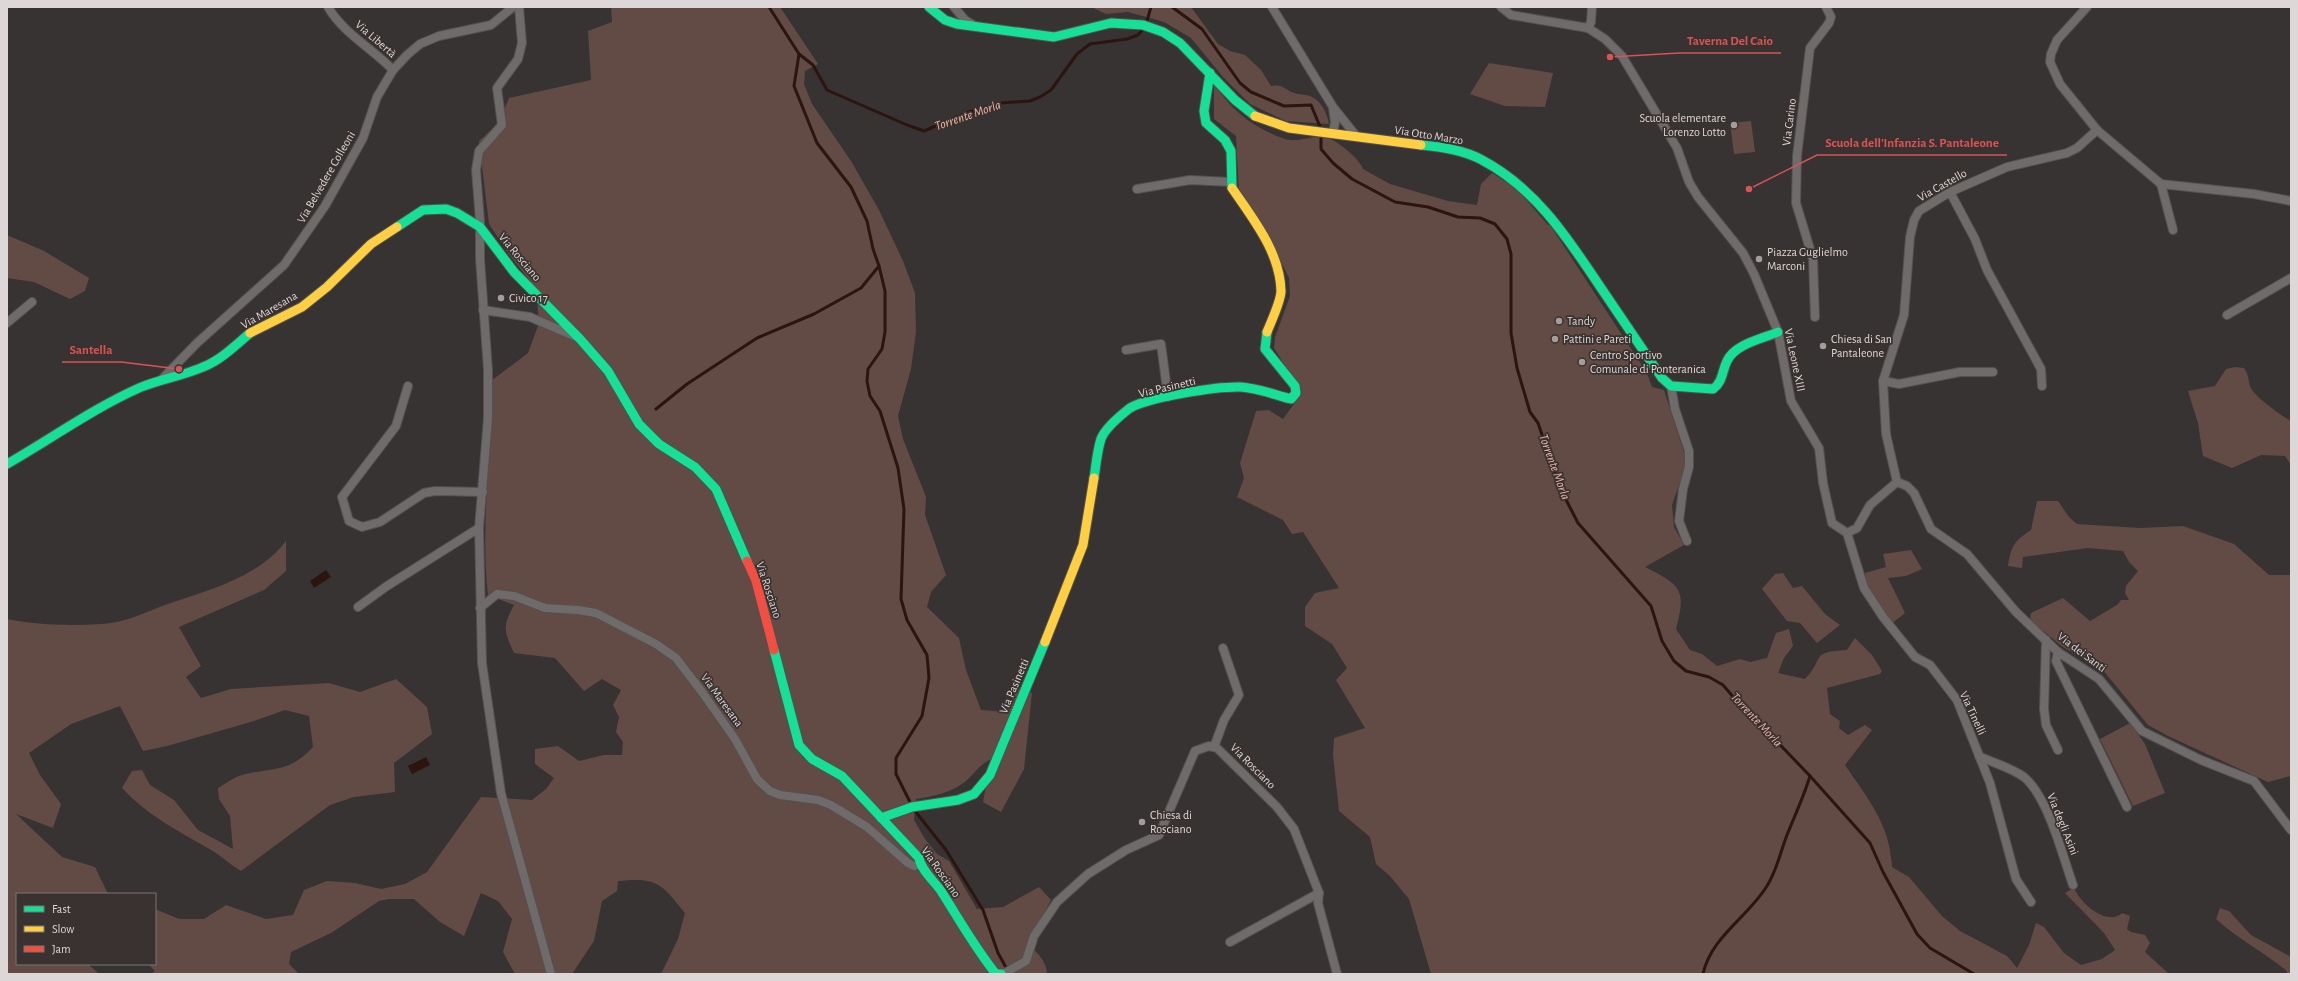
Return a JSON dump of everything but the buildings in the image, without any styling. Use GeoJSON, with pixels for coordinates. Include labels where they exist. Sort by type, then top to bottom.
{"type":"FeatureCollection","features":[{"type":"Feature","properties":{"kind":"street","name":"Via Libertà"},"geometry":{"type":"LineString","coordinates":[[328,7],[333,16],[346,29],[377,53],[393,70]]}},
{"type":"Feature","properties":{"kind":"street","name":"Via Belvedere Colleoni"},"geometry":{"type":"LineString","coordinates":[[161,380],[197,343],[284,265],[325,206],[348,166],[363,138],[376,97],[393,70],[420,44],[439,36],[491,25],[513,7]]}},
{"type":"Feature","properties":{"kind":"street"},"geometry":{"type":"LineString","coordinates":[[519,7],[522,43],[518,58],[498,88],[502,125],[479,151],[476,170],[483,310],[488,370],[488,418],[479,528],[480,608],[482,662],[501,792],[551,974]]}},
{"type":"Feature","properties":{"kind":"street","name":"Via Otto Marzo"},"geometry":{"type":"LineString","coordinates":[[929,7],[945,20],[957,24],[1054,37],[1065,36],[1118,22],[1159,30],[1177,39],[1190,49],[1238,103],[1253,115],[1272,124],[1314,132],[1460,151],[1481,160],[1518,183],[1560,226],[1662,378],[1671,386]]}},
{"type":"Feature","properties":{"kind":"street"},"geometry":{"type":"LineString","coordinates":[[1272,7],[1333,107],[1357,137]]}},
{"type":"Feature","properties":{"kind":"street"},"geometry":{"type":"LineString","coordinates":[[1501,7],[1511,16],[1588,28],[1591,22],[1593,7]]}},
{"type":"Feature","properties":{"kind":"street","name":"Via Carino"},"geometry":{"type":"LineString","coordinates":[[1814,318],[1813,259],[1796,203],[1797,156],[1810,48],[1829,23],[1831,17],[1826,7]]}},
{"type":"Feature","properties":{"kind":"street"},"geometry":{"type":"LineString","coordinates":[[2087,7],[2057,40],[2050,54],[2050,62],[2060,84],[2097,130],[2160,184],[2173,230]]}},
{"type":"Feature","properties":{"kind":"street","name":"Via Otto Marzo"},"geometry":{"type":"LineString","coordinates":[[958,9],[965,20],[977,27]]}},
{"type":"Feature","properties":{"kind":"street","name":"Via Leone XIII"},"geometry":{"type":"LineString","coordinates":[[1588,28],[1606,39],[1622,56],[1678,148],[1689,182],[1698,197],[1743,253],[1754,274],[1778,332],[1791,401],[1819,448],[1823,483],[1832,524],[1847,533]]}},
{"type":"Feature","properties":{"kind":"street","name":"Via Pasinetti"},"geometry":{"type":"LineString","coordinates":[[881,818],[912,807],[958,800],[974,794],[990,775],[1063,598],[1082,545],[1101,438],[1113,423],[1131,408],[1168,397],[1216,388],[1240,387],[1254,389],[1283,398],[1290,398],[1296,393],[1295,386],[1265,349],[1266,335],[1281,292],[1275,260],[1264,236],[1232,188],[1231,151],[1225,140],[1206,124],[1204,111],[1210,72]]}},
{"type":"Feature","properties":{"kind":"street"},"geometry":{"type":"LineString","coordinates":[[1332,134],[1335,122],[1333,107]]}},
{"type":"Feature","properties":{"kind":"street","name":"Via Castello"},"geometry":{"type":"LineString","coordinates":[[1897,482],[1886,434],[1883,381],[1904,315],[1910,238],[1914,220],[1919,211],[1928,204],[1950,192],[2007,167],[2067,153],[2077,148],[2097,130]]}},
{"type":"Feature","properties":{"kind":"street"},"geometry":{"type":"LineString","coordinates":[[1137,189],[1190,180],[1231,182]]}},
{"type":"Feature","properties":{"kind":"street"},"geometry":{"type":"LineString","coordinates":[[2160,184],[2254,194],[2291,202]]}},
{"type":"Feature","properties":{"kind":"street"},"geometry":{"type":"LineString","coordinates":[[1950,192],[1975,239],[1987,270],[2041,369],[2042,386]]}},
{"type":"Feature","properties":{"kind":"street","name":"Via Maresana"},"geometry":{"type":"LineString","coordinates":[[7,464],[54,436],[76,420],[140,388],[204,367],[222,356],[254,330],[302,307],[327,287],[370,244],[423,210],[446,209],[467,218],[480,227]]}},
{"type":"Feature","properties":{"kind":"street","name":"Via Rosciano"},"geometry":{"type":"LineString","coordinates":[[480,227],[514,272],[580,339],[608,371],[639,424],[659,444],[695,466],[716,489],[756,581],[799,744],[812,759],[842,776],[919,858],[920,864],[946,899],[985,962],[996,974],[1002,974],[1026,961],[1034,936],[1058,902],[1088,874],[1126,850],[1159,835],[1195,751],[1201,748],[1214,747],[1257,786],[1294,829],[1319,893],[1318,903],[1338,974]]}},
{"type":"Feature","properties":{"kind":"street"},"geometry":{"type":"LineString","coordinates":[[2227,315],[2291,278]]}},
{"type":"Feature","properties":{"kind":"street"},"geometry":{"type":"LineString","coordinates":[[7,323],[32,302]]}},
{"type":"Feature","properties":{"kind":"street"},"geometry":{"type":"LineString","coordinates":[[483,310],[530,317],[580,339]]}},
{"type":"Feature","properties":{"kind":"street"},"geometry":{"type":"LineString","coordinates":[[1687,541],[1679,521],[1680,503],[1689,467],[1689,451],[1675,409],[1671,386],[1713,389],[1721,380],[1727,359],[1735,350],[1778,332]]}},
{"type":"Feature","properties":{"kind":"street"},"geometry":{"type":"LineString","coordinates":[[1126,350],[1162,344],[1168,397]]}},
{"type":"Feature","properties":{"kind":"street"},"geometry":{"type":"LineString","coordinates":[[1883,381],[1899,384],[1960,372],[1993,372]]}},
{"type":"Feature","properties":{"kind":"street"},"geometry":{"type":"LineString","coordinates":[[408,386],[396,426],[342,497],[349,521],[362,527],[380,522],[424,494],[434,491],[483,492]]}},
{"type":"Feature","properties":{"kind":"street"},"geometry":{"type":"LineString","coordinates":[[1847,533],[1857,528],[1870,505],[1897,482]]}},
{"type":"Feature","properties":{"kind":"street","name":"Via dei Santi"},"geometry":{"type":"LineString","coordinates":[[1897,482],[1907,486],[1914,493],[1931,529],[1967,554],[2016,612],[2058,652],[2099,679],[2142,731],[2201,760],[2254,781],[2291,830]]}},
{"type":"Feature","properties":{"kind":"street"},"geometry":{"type":"LineString","coordinates":[[358,607],[387,586],[479,528]]}},
{"type":"Feature","properties":{"kind":"street","name":"Via Tinelli"},"geometry":{"type":"LineString","coordinates":[[1847,533],[1864,588],[1882,617],[1915,657],[1930,665],[1957,700],[1990,783],[2016,879],[2031,902]]}},
{"type":"Feature","properties":{"kind":"street","name":"Via Maresana"},"geometry":{"type":"LineString","coordinates":[[480,608],[497,594],[514,596],[545,608],[578,610],[596,613],[656,644],[676,658],[735,739],[757,779],[770,791],[780,795],[818,800],[831,805],[867,828],[908,863],[914,866],[920,864]]}},
{"type":"Feature","properties":{"kind":"street"},"geometry":{"type":"LineString","coordinates":[[2046,640],[2044,709],[2046,725],[2058,750]]}},
{"type":"Feature","properties":{"kind":"street"},"geometry":{"type":"LineString","coordinates":[[1214,747],[1224,720],[1239,695],[1223,648]]}},
{"type":"Feature","properties":{"kind":"street"},"geometry":{"type":"LineString","coordinates":[[2058,652],[2056,661],[2127,807]]}},
{"type":"Feature","properties":{"kind":"street","name":"Via degli Asini"},"geometry":{"type":"LineString","coordinates":[[1979,756],[2022,776],[2035,787],[2043,803],[2073,885]]}},
{"type":"Feature","properties":{"kind":"street"},"geometry":{"type":"LineString","coordinates":[[1230,942],[1319,893]]}},
{"type":"Feature","properties":{"kind":"shaded area"},"geometry":{"type":"Polygon","coordinates":[[[611,7],[780,7],[818,64],[805,71],[804,84],[812,104],[851,161],[879,210],[903,261],[915,293],[916,332],[911,369],[898,416],[903,439],[926,497],[925,515],[946,575],[931,592],[927,607],[959,638],[966,670],[981,710],[1007,712],[1018,686],[1032,693],[1024,769],[1001,812],[983,802],[991,759],[981,765],[964,782],[952,790],[938,795],[916,799],[914,820],[925,839],[937,854],[949,861],[977,909],[1003,907],[1039,887],[1051,900],[1028,944],[1043,961],[1047,974],[659,974],[662,972],[678,939],[685,913],[670,895],[657,884],[650,881],[631,880],[618,881],[617,891],[602,901],[594,941],[572,974],[515,974],[503,952],[512,919],[498,901],[481,893],[464,936],[440,922],[414,899],[389,899],[379,901],[331,933],[291,952],[289,964],[299,974],[151,974],[155,971],[149,965],[156,965],[156,909],[179,919],[204,919],[226,905],[266,919],[293,915],[304,890],[327,881],[355,883],[381,889],[405,884],[427,872],[481,797],[532,800],[546,789],[554,778],[535,764],[535,749],[558,746],[579,761],[604,755],[622,755],[623,742],[616,732],[619,717],[613,705],[621,690],[602,679],[584,691],[555,658],[514,653],[506,634],[506,624],[514,605],[488,595],[485,542],[491,381],[528,353],[539,323],[536,288],[510,256],[489,224],[479,141],[499,123],[509,98],[591,80],[588,31],[612,22],[611,7]]]}},
{"type":"Feature","properties":{"kind":"shaded area"},"geometry":{"type":"Polygon","coordinates":[[[1091,7],[1191,7],[1218,44],[1230,51],[1245,55],[1261,70],[1271,86],[1281,86],[1294,93],[1308,95],[1314,98],[1323,107],[1329,124],[1286,121],[1250,104],[1223,77],[1191,38],[1164,22],[1128,12],[1106,14],[1091,7]]]}},
{"type":"Feature","properties":{"kind":"shaded area"},"geometry":{"type":"Polygon","coordinates":[[[1489,63],[1553,73],[1545,107],[1505,106],[1470,94],[1489,63]]]}},
{"type":"Feature","properties":{"kind":"shaded area"},"geometry":{"type":"Polygon","coordinates":[[[1214,83],[1220,93],[1236,110],[1264,130],[1289,140],[1300,140],[1315,137],[1329,138],[1352,155],[1363,169],[1390,184],[1448,201],[1477,205],[1481,184],[1492,173],[1516,188],[1548,225],[1550,225],[1647,373],[1652,387],[1664,390],[1687,462],[1672,505],[1674,527],[1684,545],[1645,567],[1666,579],[1678,589],[1681,605],[1676,629],[1690,650],[1702,654],[1717,666],[1740,659],[1750,662],[1767,658],[1776,633],[1789,629],[1793,646],[1784,658],[1778,673],[1805,679],[1815,666],[1819,657],[1827,652],[1847,650],[1855,638],[1872,655],[1882,671],[1880,674],[1827,688],[1830,714],[1840,721],[1839,728],[1848,735],[1865,725],[1872,730],[1845,765],[1869,801],[1882,825],[1887,838],[1892,867],[1909,877],[1942,916],[1960,931],[2007,956],[2017,968],[2029,945],[2036,923],[2044,927],[2064,953],[2081,965],[2102,959],[2115,950],[2104,933],[2065,893],[2074,888],[2077,894],[2088,906],[2102,915],[2116,917],[2122,913],[2130,916],[2127,929],[2131,932],[2145,935],[2150,943],[2145,952],[2169,974],[1431,974],[1409,899],[1390,876],[1376,864],[1370,837],[1339,811],[1333,755],[1334,738],[1365,728],[1336,680],[1347,668],[1332,644],[1305,626],[1305,607],[1315,593],[1339,588],[1303,532],[1292,534],[1283,520],[1237,497],[1244,478],[1240,463],[1256,411],[1269,410],[1283,419],[1302,393],[1274,348],[1275,337],[1290,296],[1289,278],[1274,248],[1239,194],[1236,136],[1214,119],[1214,83]]]}},
{"type":"Feature","properties":{"kind":"shaded area"},"geometry":{"type":"Polygon","coordinates":[[[1751,121],[1755,152],[1734,154],[1730,123],[1751,121]]]}},
{"type":"Feature","properties":{"kind":"shaded area"},"geometry":{"type":"Polygon","coordinates":[[[7,235],[44,251],[89,278],[85,291],[70,299],[34,282],[7,278],[7,235]]]}},
{"type":"Feature","properties":{"kind":"shaded area"},"geometry":{"type":"Polygon","coordinates":[[[2235,367],[2244,368],[2248,375],[2250,386],[2256,395],[2291,421],[2291,465],[2285,456],[2261,455],[2232,468],[2203,456],[2198,423],[2188,391],[2215,386],[2226,369],[2235,367]]]}},
{"type":"Feature","properties":{"kind":"shaded area"},"geometry":{"type":"Polygon","coordinates":[[[2037,501],[2058,501],[2069,517],[2077,524],[2140,528],[2183,526],[2234,544],[2269,575],[2291,575],[2291,776],[2268,782],[2168,736],[2148,725],[2103,670],[2063,647],[2030,620],[2031,613],[2063,598],[2090,621],[2117,605],[2121,600],[2129,600],[2125,593],[2126,586],[2138,571],[2129,562],[2123,551],[2088,548],[2023,557],[2022,568],[2008,566],[2010,553],[2014,545],[2021,537],[2031,530],[2037,501]]]}},
{"type":"Feature","properties":{"kind":"shaded area"},"geometry":{"type":"Polygon","coordinates":[[[286,541],[286,571],[264,590],[179,627],[201,666],[186,677],[201,698],[231,689],[329,683],[360,692],[396,679],[427,707],[432,734],[394,763],[395,792],[354,797],[330,805],[241,871],[213,851],[154,815],[122,788],[132,771],[142,770],[150,785],[174,800],[198,830],[233,849],[230,816],[219,799],[218,788],[239,776],[280,768],[296,761],[304,755],[313,747],[309,716],[285,710],[254,721],[167,746],[143,751],[120,706],[71,724],[29,753],[40,775],[61,804],[53,828],[16,814],[62,857],[95,867],[108,893],[16,893],[16,965],[89,965],[99,974],[7,974],[7,619],[30,623],[66,625],[101,624],[125,620],[229,582],[260,565],[274,554],[286,541]]]}},
{"type":"Feature","properties":{"kind":"shaded area"},"geometry":{"type":"Polygon","coordinates":[[[1911,550],[1922,569],[1906,576],[1888,578],[1905,613],[1891,624],[1868,589],[1865,573],[1886,567],[1883,554],[1911,550]]]}},
{"type":"Feature","properties":{"kind":"shaded area"},"geometry":{"type":"Polygon","coordinates":[[[326,570],[331,577],[314,588],[310,581],[326,570]]]}},
{"type":"Feature","properties":{"kind":"shaded area"},"geometry":{"type":"Polygon","coordinates":[[[1783,573],[1793,588],[1802,586],[1825,614],[1840,625],[1817,643],[1800,623],[1787,621],[1762,589],[1775,574],[1783,573]]]}},
{"type":"Feature","properties":{"kind":"shaded area"},"geometry":{"type":"Polygon","coordinates":[[[2130,723],[2145,744],[2165,793],[2133,806],[2100,739],[2130,723]]]}},
{"type":"Feature","properties":{"kind":"shaded area"},"geometry":{"type":"Polygon","coordinates":[[[426,757],[430,765],[412,774],[408,766],[426,757]]]}},
{"type":"Feature","properties":{"kind":"shaded area"},"geometry":{"type":"Polygon","coordinates":[[[2220,908],[2229,911],[2251,935],[2291,957],[2291,974],[2287,974],[2287,971],[2278,964],[2233,933],[2216,919],[2220,908]]]}},
{"type":"Feature","properties":{"kind":"waterway","name":"Torrente Morla"},"geometry":{"type":"LineString","coordinates":[[769,7],[799,54],[813,65],[827,90],[924,131],[969,112],[1000,103],[1030,101],[1040,97],[1051,90],[1077,54],[1090,44],[1127,39],[1138,35],[1143,29]]}},
{"type":"Feature","properties":{"kind":"waterway","name":"Torrente Morla"},"geometry":{"type":"LineString","coordinates":[[1146,24],[1151,7]]}},
{"type":"Feature","properties":{"kind":"waterway","name":"Torrente Morla"},"geometry":{"type":"LineString","coordinates":[[1172,7],[1202,29],[1240,83],[1251,92],[1284,106],[1311,105],[1321,129]]}},
{"type":"Feature","properties":{"kind":"waterway"},"geometry":{"type":"LineString","coordinates":[[656,409],[687,384],[757,338],[814,314],[861,288],[879,266],[873,249],[867,221],[851,187],[817,143],[794,86],[799,54]]}},
{"type":"Feature","properties":{"kind":"waterway","name":"Torrente Morla"},"geometry":{"type":"LineString","coordinates":[[1321,134],[1321,149],[1333,163],[1352,179],[1395,202],[1428,207],[1458,217],[1480,218],[1495,224],[1507,239],[1511,254],[1511,333],[1517,368],[1530,412],[1538,423],[1561,490],[1578,523],[1651,606],[1662,641],[1674,661],[1686,671],[1709,677],[1723,685],[1747,713],[1765,729],[1810,776],[1870,843],[1883,872],[1917,934],[1930,948],[1974,974]]}},
{"type":"Feature","properties":{"kind":"waterway"},"geometry":{"type":"LineString","coordinates":[[879,266],[885,291],[885,332],[882,349],[868,369],[867,381],[870,396],[880,411],[898,468],[904,509],[901,599],[907,620],[927,655],[929,678],[922,716],[896,758],[896,774],[911,804]]}},
{"type":"Feature","properties":{"kind":"waterway"},"geometry":{"type":"LineString","coordinates":[[1703,974],[1707,961],[1714,949],[1767,886],[1776,868],[1810,776]]}},
{"type":"Feature","properties":{"kind":"waterway"},"geometry":{"type":"LineString","coordinates":[[915,811],[946,850],[983,910],[998,953],[1008,971]]}},
{"type":"Feature","properties":{"kind":"traffic: fast"},"geometry":{"type":"LineString","coordinates":[[929,7],[945,20],[957,24],[1054,37],[1111,23],[1143,25],[1163,32],[1180,43],[1235,100],[1255,116]]}},
{"type":"Feature","properties":{"kind":"traffic: fast"},"geometry":{"type":"LineString","coordinates":[[1210,73],[1204,111],[1206,123],[1225,140],[1231,151],[1232,188]]}},
{"type":"Feature","properties":{"kind":"traffic: fast"},"geometry":{"type":"LineString","coordinates":[[1421,145],[1452,150],[1468,154],[1482,160],[1501,171],[1534,199],[1575,249],[1662,378],[1671,386],[1713,389],[1721,380],[1727,361],[1736,350],[1742,346],[1778,332]]}},
{"type":"Feature","properties":{"kind":"traffic: fast"},"geometry":{"type":"LineString","coordinates":[[397,227],[423,210],[446,209],[457,213],[480,227],[514,272],[580,339],[608,371],[639,424],[659,444],[695,467],[716,489],[747,561]]}},
{"type":"Feature","properties":{"kind":"traffic: fast"},"geometry":{"type":"LineString","coordinates":[[1094,478],[1098,448],[1103,435],[1122,414],[1139,404],[1167,396],[1230,387],[1254,389],[1291,399],[1296,393],[1295,386],[1265,349],[1267,332]]}},
{"type":"Feature","properties":{"kind":"traffic: fast"},"geometry":{"type":"LineString","coordinates":[[7,464],[122,396],[147,385],[188,373],[210,364],[228,352],[250,333]]}},
{"type":"Feature","properties":{"kind":"traffic: fast"},"geometry":{"type":"LineString","coordinates":[[881,818],[912,807],[958,800],[974,794],[990,775],[1045,642]]}},
{"type":"Feature","properties":{"kind":"traffic: fast"},"geometry":{"type":"LineString","coordinates":[[774,650],[799,745],[812,759],[842,776],[919,858],[925,871],[941,891],[981,954],[996,974],[1001,974]]}},
{"type":"Feature","properties":{"kind":"traffic: slow"},"geometry":{"type":"LineString","coordinates":[[1255,116],[1289,128],[1421,145]]}},
{"type":"Feature","properties":{"kind":"traffic: slow"},"geometry":{"type":"LineString","coordinates":[[1232,188],[1264,236],[1276,263],[1281,295],[1276,312],[1267,332]]}},
{"type":"Feature","properties":{"kind":"traffic: slow"},"geometry":{"type":"LineString","coordinates":[[250,333],[302,307],[327,287],[371,244],[397,227]]}},
{"type":"Feature","properties":{"kind":"traffic: slow"},"geometry":{"type":"LineString","coordinates":[[1045,642],[1083,545],[1094,478]]}},
{"type":"Feature","properties":{"kind":"traffic: jam"},"geometry":{"type":"LineString","coordinates":[[747,561],[756,581],[774,650]]}},
{"type":"Feature","properties":{"kind":"place","name":"Taverna Del Caio"},"geometry":{"type":"Point","coordinates":[1610,57]}},
{"type":"Feature","properties":{"kind":"place","name":"Scuola elementare Lorenzo Lotto"},"geometry":{"type":"Point","coordinates":[1734,125]}},
{"type":"Feature","properties":{"kind":"place","name":"Scuola dell'Infanzia S. Pantaleone"},"geometry":{"type":"Point","coordinates":[1749,189]}},
{"type":"Feature","properties":{"kind":"place","name":"Piazza Guglielmo Marconi"},"geometry":{"type":"Point","coordinates":[1759,259]}},
{"type":"Feature","properties":{"kind":"place","name":"Civico 17"},"geometry":{"type":"Point","coordinates":[501,298]}},
{"type":"Feature","properties":{"kind":"place","name":"Tandy"},"geometry":{"type":"Point","coordinates":[1559,321]}},
{"type":"Feature","properties":{"kind":"place","name":"Pattini e Pareti"},"geometry":{"type":"Point","coordinates":[1555,339]}},
{"type":"Feature","properties":{"kind":"place","name":"Chiesa di San Pantaleone"},"geometry":{"type":"Point","coordinates":[1823,346]}},
{"type":"Feature","properties":{"kind":"place","name":"Centro Sportivo Comunale di Ponteranica"},"geometry":{"type":"Point","coordinates":[1582,362]}},
{"type":"Feature","properties":{"kind":"place","name":"Santella"},"geometry":{"type":"Point","coordinates":[179,369]}},
{"type":"Feature","properties":{"kind":"place","name":"Chiesa di Rosciano"},"geometry":{"type":"Point","coordinates":[1142,822]}}]}
